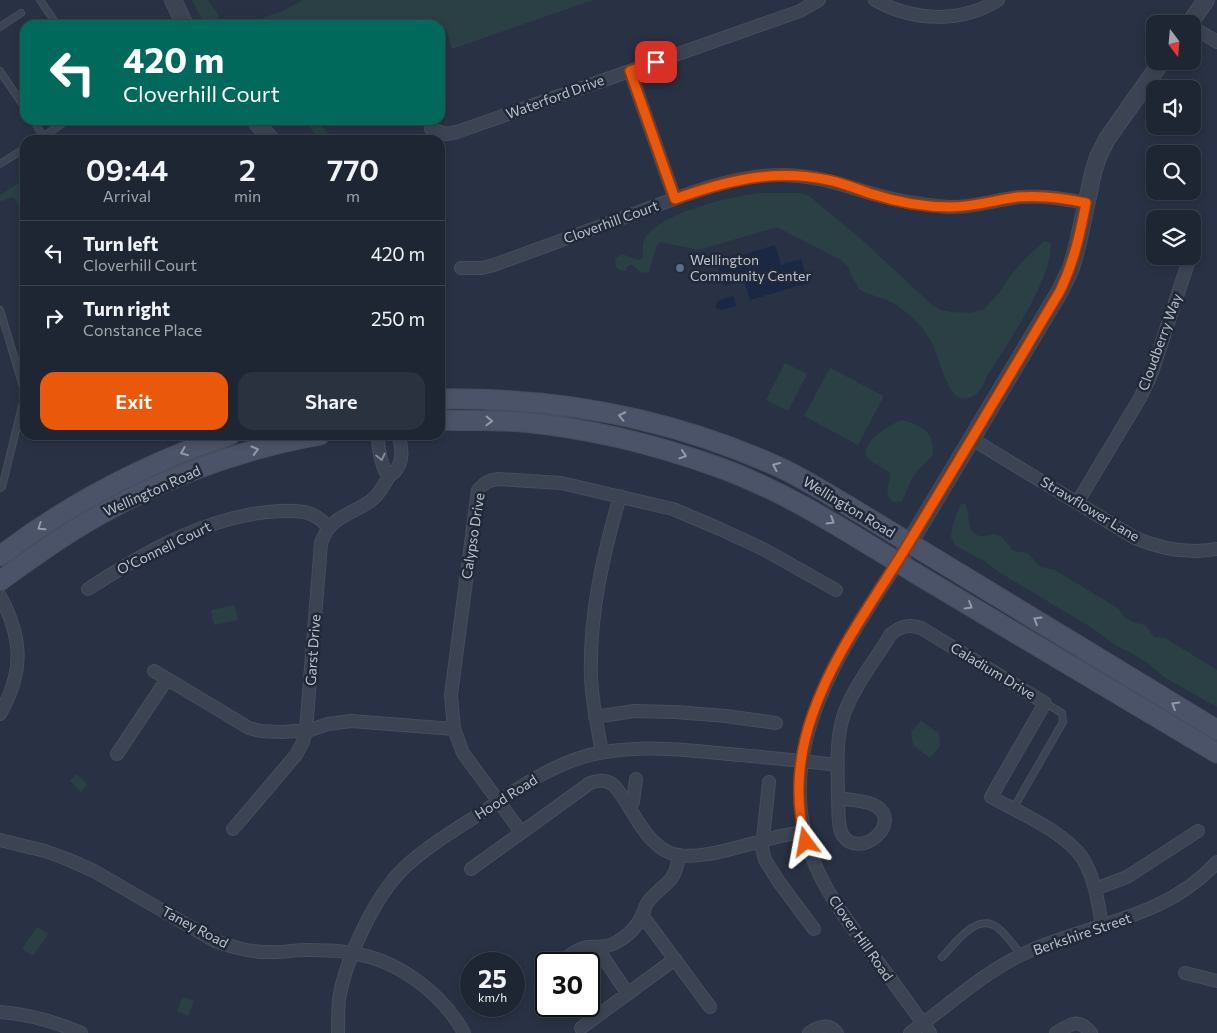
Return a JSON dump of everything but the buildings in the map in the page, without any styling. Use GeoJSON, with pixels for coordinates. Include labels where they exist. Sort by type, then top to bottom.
{"type":"FeatureCollection","features":[{"type":"Feature","properties":{"kind":"main road","name":"Wellington Road"},"geometry":{"type":"LineString","coordinates":[[445,399],[504,400],[566,406],[630,417],[698,436],[783,469],[909,542],[1217,730]]}},
{"type":"Feature","properties":{"kind":"main road","name":"Wellington Road"},"geometry":{"type":"LineString","coordinates":[[445,420],[522,422],[594,433],[656,446],[716,466],[778,492],[825,517],[1217,753]]}},
{"type":"Feature","properties":{"kind":"main road","name":"Wellington Road"},"geometry":{"type":"LineString","coordinates":[[0,556],[41,526],[104,489],[165,459],[216,440]]}},
{"type":"Feature","properties":{"kind":"main road","name":"Wellington Road"},"geometry":{"type":"LineString","coordinates":[[0,581],[71,532],[112,508],[154,487],[238,455],[296,440]]}},
{"type":"Feature","properties":{"kind":"street"},"geometry":{"type":"LineString","coordinates":[[173,0],[183,20]]}},
{"type":"Feature","properties":{"kind":"street","name":"Waterford Drive"},"geometry":{"type":"LineString","coordinates":[[431,129],[446,134],[457,132],[800,11],[819,0]]}},
{"type":"Feature","properties":{"kind":"street"},"geometry":{"type":"LineString","coordinates":[[875,0],[904,13],[936,17],[974,12],[998,0]]}},
{"type":"Feature","properties":{"kind":"street"},"geometry":{"type":"LineString","coordinates":[[1195,15],[1206,0]]}},
{"type":"Feature","properties":{"kind":"street"},"geometry":{"type":"LineString","coordinates":[[1201,32],[1217,42]]}},
{"type":"Feature","properties":{"kind":"street","name":"Clover Hill Road"},"geometry":{"type":"LineString","coordinates":[[926,1028],[842,914],[824,884],[803,832],[799,799],[801,760],[812,718],[822,690],[835,663],[898,562],[1060,291],[1071,268],[1098,156],[1107,138],[1156,70]]}},
{"type":"Feature","properties":{"kind":"street"},"geometry":{"type":"LineString","coordinates":[[630,71],[675,199]]}},
{"type":"Feature","properties":{"kind":"street"},"geometry":{"type":"LineString","coordinates":[[259,125],[267,135]]}},
{"type":"Feature","properties":{"kind":"street","name":"Cloverhill Court"},"geometry":{"type":"LineString","coordinates":[[461,268],[494,266],[706,188],[760,176],[784,175],[827,180],[872,194],[923,205],[978,205],[1021,197],[1042,196],[1086,203]]}},
{"type":"Feature","properties":{"kind":"street","name":"Cloudberry Way"},"geometry":{"type":"LineString","coordinates":[[1077,502],[1140,398],[1151,375],[1187,265]]}},
{"type":"Feature","properties":{"kind":"street","name":"Strawflower Lane"},"geometry":{"type":"LineString","coordinates":[[972,439],[1135,538],[1156,546],[1186,551],[1217,549]]}},
{"type":"Feature","properties":{"kind":"street"},"geometry":{"type":"LineString","coordinates":[[378,440],[383,468],[388,477]]}},
{"type":"Feature","properties":{"kind":"street"},"geometry":{"type":"LineString","coordinates":[[328,527],[334,521],[371,500],[385,486],[388,477],[397,470],[403,456],[400,440]]}},
{"type":"Feature","properties":{"kind":"street","name":"Calypso Drive"},"geometry":{"type":"LineString","coordinates":[[522,832],[500,800],[463,753],[454,728],[451,709],[478,490],[483,484],[498,478],[561,483],[673,509],[720,528],[766,550],[836,590]]}},
{"type":"Feature","properties":{"kind":"street"},"geometry":{"type":"LineString","coordinates":[[602,752],[595,717],[591,678],[593,623],[605,552],[620,496]]}},
{"type":"Feature","properties":{"kind":"street","name":"O'Connell Court"},"geometry":{"type":"LineString","coordinates":[[88,589],[133,562],[170,543],[210,525],[245,515],[270,511],[298,510],[315,515],[328,527]]}},
{"type":"Feature","properties":{"kind":"street","name":"Garst Drive"},"geometry":{"type":"LineString","coordinates":[[233,829],[296,755],[303,742],[306,730],[321,543],[328,527]]}},
{"type":"Feature","properties":{"kind":"street"},"geometry":{"type":"LineString","coordinates":[[0,596],[12,620],[18,651],[14,685],[0,714]]}},
{"type":"Feature","properties":{"kind":"street","name":"Caladium Drive"},"geometry":{"type":"LineString","coordinates":[[838,798],[840,730],[850,700],[892,634],[906,626],[921,628],[1045,703],[991,797],[1053,832],[1075,849],[1083,859],[1095,889],[1102,925]]}},
{"type":"Feature","properties":{"kind":"street"},"geometry":{"type":"LineString","coordinates":[[154,671],[249,728],[260,731],[306,730],[328,724],[351,721],[454,728]]}},
{"type":"Feature","properties":{"kind":"street"},"geometry":{"type":"LineString","coordinates":[[118,754],[167,679]]}},
{"type":"Feature","properties":{"kind":"street"},"geometry":{"type":"LineString","coordinates":[[595,717],[634,711],[674,712],[726,716],[776,723]]}},
{"type":"Feature","properties":{"kind":"street","name":"Hood Road"},"geometry":{"type":"LineString","coordinates":[[338,1033],[340,998],[354,953],[376,904],[390,884],[417,857],[516,789],[555,768],[602,752],[660,748],[801,760]]}},
{"type":"Feature","properties":{"kind":"street"},"geometry":{"type":"LineString","coordinates":[[801,760],[838,765]]}},
{"type":"Feature","properties":{"kind":"street"},"geometry":{"type":"LineString","coordinates":[[629,807],[633,802],[636,778]]}},
{"type":"Feature","properties":{"kind":"street"},"geometry":{"type":"LineString","coordinates":[[471,869],[590,783],[598,780],[612,784],[655,844],[669,853],[702,855],[803,832]]}},
{"type":"Feature","properties":{"kind":"street"},"geometry":{"type":"LineString","coordinates":[[769,782],[762,840],[765,860],[814,930]]}},
{"type":"Feature","properties":{"kind":"street"},"geometry":{"type":"LineString","coordinates":[[1095,889],[1127,877],[1198,831]]}},
{"type":"Feature","properties":{"kind":"street","name":"Taney Road"},"geometry":{"type":"LineString","coordinates":[[0,840],[45,851],[94,871],[215,941],[232,947],[250,951],[269,952],[304,950],[354,953],[386,964],[419,982],[447,1008],[464,1033]]}},
{"type":"Feature","properties":{"kind":"street"},"geometry":{"type":"LineString","coordinates":[[575,952],[588,947],[601,948],[614,944],[626,936],[636,926],[646,904],[674,876],[678,866],[679,855]]}},
{"type":"Feature","properties":{"kind":"street","name":"Berkshire Street"},"geometry":{"type":"LineString","coordinates":[[910,1033],[926,1028],[982,979],[1022,955],[1050,942],[1138,914],[1159,905],[1195,883],[1217,862]]}},
{"type":"Feature","properties":{"kind":"street"},"geometry":{"type":"LineString","coordinates":[[642,915],[710,1007]]}},
{"type":"Feature","properties":{"kind":"street"},"geometry":{"type":"LineString","coordinates":[[601,948],[603,957],[628,994]]}},
{"type":"Feature","properties":{"kind":"street"},"geometry":{"type":"LineString","coordinates":[[581,1028],[675,959]]}},
{"type":"Feature","properties":{"kind":"street"},"geometry":{"type":"LineString","coordinates":[[1185,973],[1217,981]]}},
{"type":"Feature","properties":{"kind":"street"},"geometry":{"type":"LineString","coordinates":[[0,1012],[39,1019],[81,1033]]}},
{"type":"Feature","properties":{"kind":"street"},"geometry":{"type":"LineString","coordinates":[[1056,1033],[1071,1024],[1077,1023],[1083,1024],[1090,1033]]}},
{"type":"Feature","properties":{"kind":"street"},"geometry":{"type":"LineString","coordinates":[[809,1033],[826,1026],[833,1028],[837,1033]]}},
{"type":"Feature","properties":{"kind":"lane"},"geometry":{"type":"LineString","coordinates":[[40,0],[54,20]]}},
{"type":"Feature","properties":{"kind":"lane"},"geometry":{"type":"LineString","coordinates":[[0,27],[21,13]]}},
{"type":"Feature","properties":{"kind":"lane"},"geometry":{"type":"LineString","coordinates":[[0,70],[20,100]]}},
{"type":"Feature","properties":{"kind":"lane"},"geometry":{"type":"LineString","coordinates":[[46,135],[60,125]]}},
{"type":"Feature","properties":{"kind":"lane"},"geometry":{"type":"LineString","coordinates":[[0,164],[20,151]]}},
{"type":"Feature","properties":{"kind":"lane"},"geometry":{"type":"LineString","coordinates":[[0,310],[20,376]]}},
{"type":"Feature","properties":{"kind":"lane"},"geometry":{"type":"LineString","coordinates":[[0,488],[2,487],[20,413]]}},
{"type":"Feature","properties":{"kind":"lane"},"geometry":{"type":"LineString","coordinates":[[1013,810],[1064,722],[1062,713],[1045,703]]}},
{"type":"Feature","properties":{"kind":"lane"},"geometry":{"type":"LineString","coordinates":[[942,958],[973,926],[983,923],[997,927],[1022,955]]}},
{"type":"Feature","properties":{"kind":"green space"},"geometry":{"type":"Polygon","coordinates":[[[192,0],[208,0],[220,20],[202,20],[192,0]]]}},
{"type":"Feature","properties":{"kind":"green space"},"geometry":{"type":"Polygon","coordinates":[[[303,0],[593,0],[452,49],[445,20],[262,20],[265,17],[283,11],[303,0]]]}},
{"type":"Feature","properties":{"kind":"green space"},"geometry":{"type":"Polygon","coordinates":[[[308,125],[321,125],[330,135],[316,135],[308,125]]]}},
{"type":"Feature","properties":{"kind":"green space"},"geometry":{"type":"Polygon","coordinates":[[[20,182],[20,208],[12,197],[0,202],[0,195],[20,182]]]}},
{"type":"Feature","properties":{"kind":"green space"},"geometry":{"type":"Polygon","coordinates":[[[759,193],[800,193],[809,196],[861,239],[932,305],[940,310],[972,313],[984,309],[1022,262],[1044,241],[1051,243],[1050,258],[1040,286],[1027,311],[981,388],[970,398],[960,398],[955,395],[946,381],[929,338],[911,316],[893,303],[859,289],[849,268],[841,260],[777,227],[699,250],[660,242],[657,245],[649,272],[641,273],[633,265],[629,265],[625,271],[616,267],[615,259],[622,254],[638,260],[642,259],[644,240],[652,230],[679,214],[731,198],[759,193]]]}},
{"type":"Feature","properties":{"kind":"green space"},"geometry":{"type":"Polygon","coordinates":[[[785,363],[807,374],[788,411],[766,400],[785,363]]]}},
{"type":"Feature","properties":{"kind":"green space"},"geometry":{"type":"Polygon","coordinates":[[[830,368],[884,396],[858,445],[804,416],[830,368]]]}},
{"type":"Feature","properties":{"kind":"green space"},"geometry":{"type":"Polygon","coordinates":[[[902,420],[923,429],[929,435],[932,441],[933,455],[912,478],[902,501],[894,502],[890,499],[887,492],[890,473],[869,459],[865,452],[877,435],[902,420]]]}},
{"type":"Feature","properties":{"kind":"green space"},"geometry":{"type":"Polygon","coordinates":[[[961,504],[965,504],[970,527],[977,535],[999,536],[1014,551],[1027,553],[1041,567],[1055,570],[1119,609],[1124,617],[1132,622],[1145,625],[1154,637],[1165,638],[1217,670],[1217,707],[1164,677],[1149,664],[1116,646],[1094,629],[999,572],[986,562],[956,546],[951,537],[954,520],[961,504]]]}},
{"type":"Feature","properties":{"kind":"green space"},"geometry":{"type":"Polygon","coordinates":[[[234,605],[238,620],[214,625],[211,610],[234,605]]]}},
{"type":"Feature","properties":{"kind":"green space"},"geometry":{"type":"Polygon","coordinates":[[[921,721],[939,733],[940,746],[930,758],[913,745],[911,732],[921,721]]]}},
{"type":"Feature","properties":{"kind":"green space"},"geometry":{"type":"Polygon","coordinates":[[[77,774],[87,784],[81,792],[70,781],[77,774]]]}},
{"type":"Feature","properties":{"kind":"green space"},"geometry":{"type":"Polygon","coordinates":[[[37,927],[48,934],[33,956],[22,949],[37,927]]]}},
{"type":"Feature","properties":{"kind":"green space"},"geometry":{"type":"Polygon","coordinates":[[[183,997],[194,1001],[188,1016],[177,1011],[183,997]]]}},
{"type":"Feature","properties":{"kind":"water"},"geometry":{"type":"Polygon","coordinates":[[[775,245],[781,265],[801,259],[808,283],[750,300],[744,281],[724,286],[717,263],[775,245]]]}},
{"type":"Feature","properties":{"kind":"water"},"geometry":{"type":"Polygon","coordinates":[[[733,296],[736,306],[721,310],[715,308],[718,301],[733,296]]]}},
{"type":"Feature","properties":{"kind":"place","name":"Wellington Community Center"},"geometry":{"type":"Point","coordinates":[680,268]}},
{"type":"Feature","properties":{"kind":"route"},"geometry":{"type":"LineString","coordinates":[[656,62],[630,71],[675,199],[706,188],[738,180],[760,176],[784,175],[827,180],[895,200],[923,205],[951,207],[978,205],[1004,199],[1042,196],[1086,203],[1071,268],[1060,291],[835,663],[822,690],[812,718],[801,760],[799,806],[806,842]]}}]}
